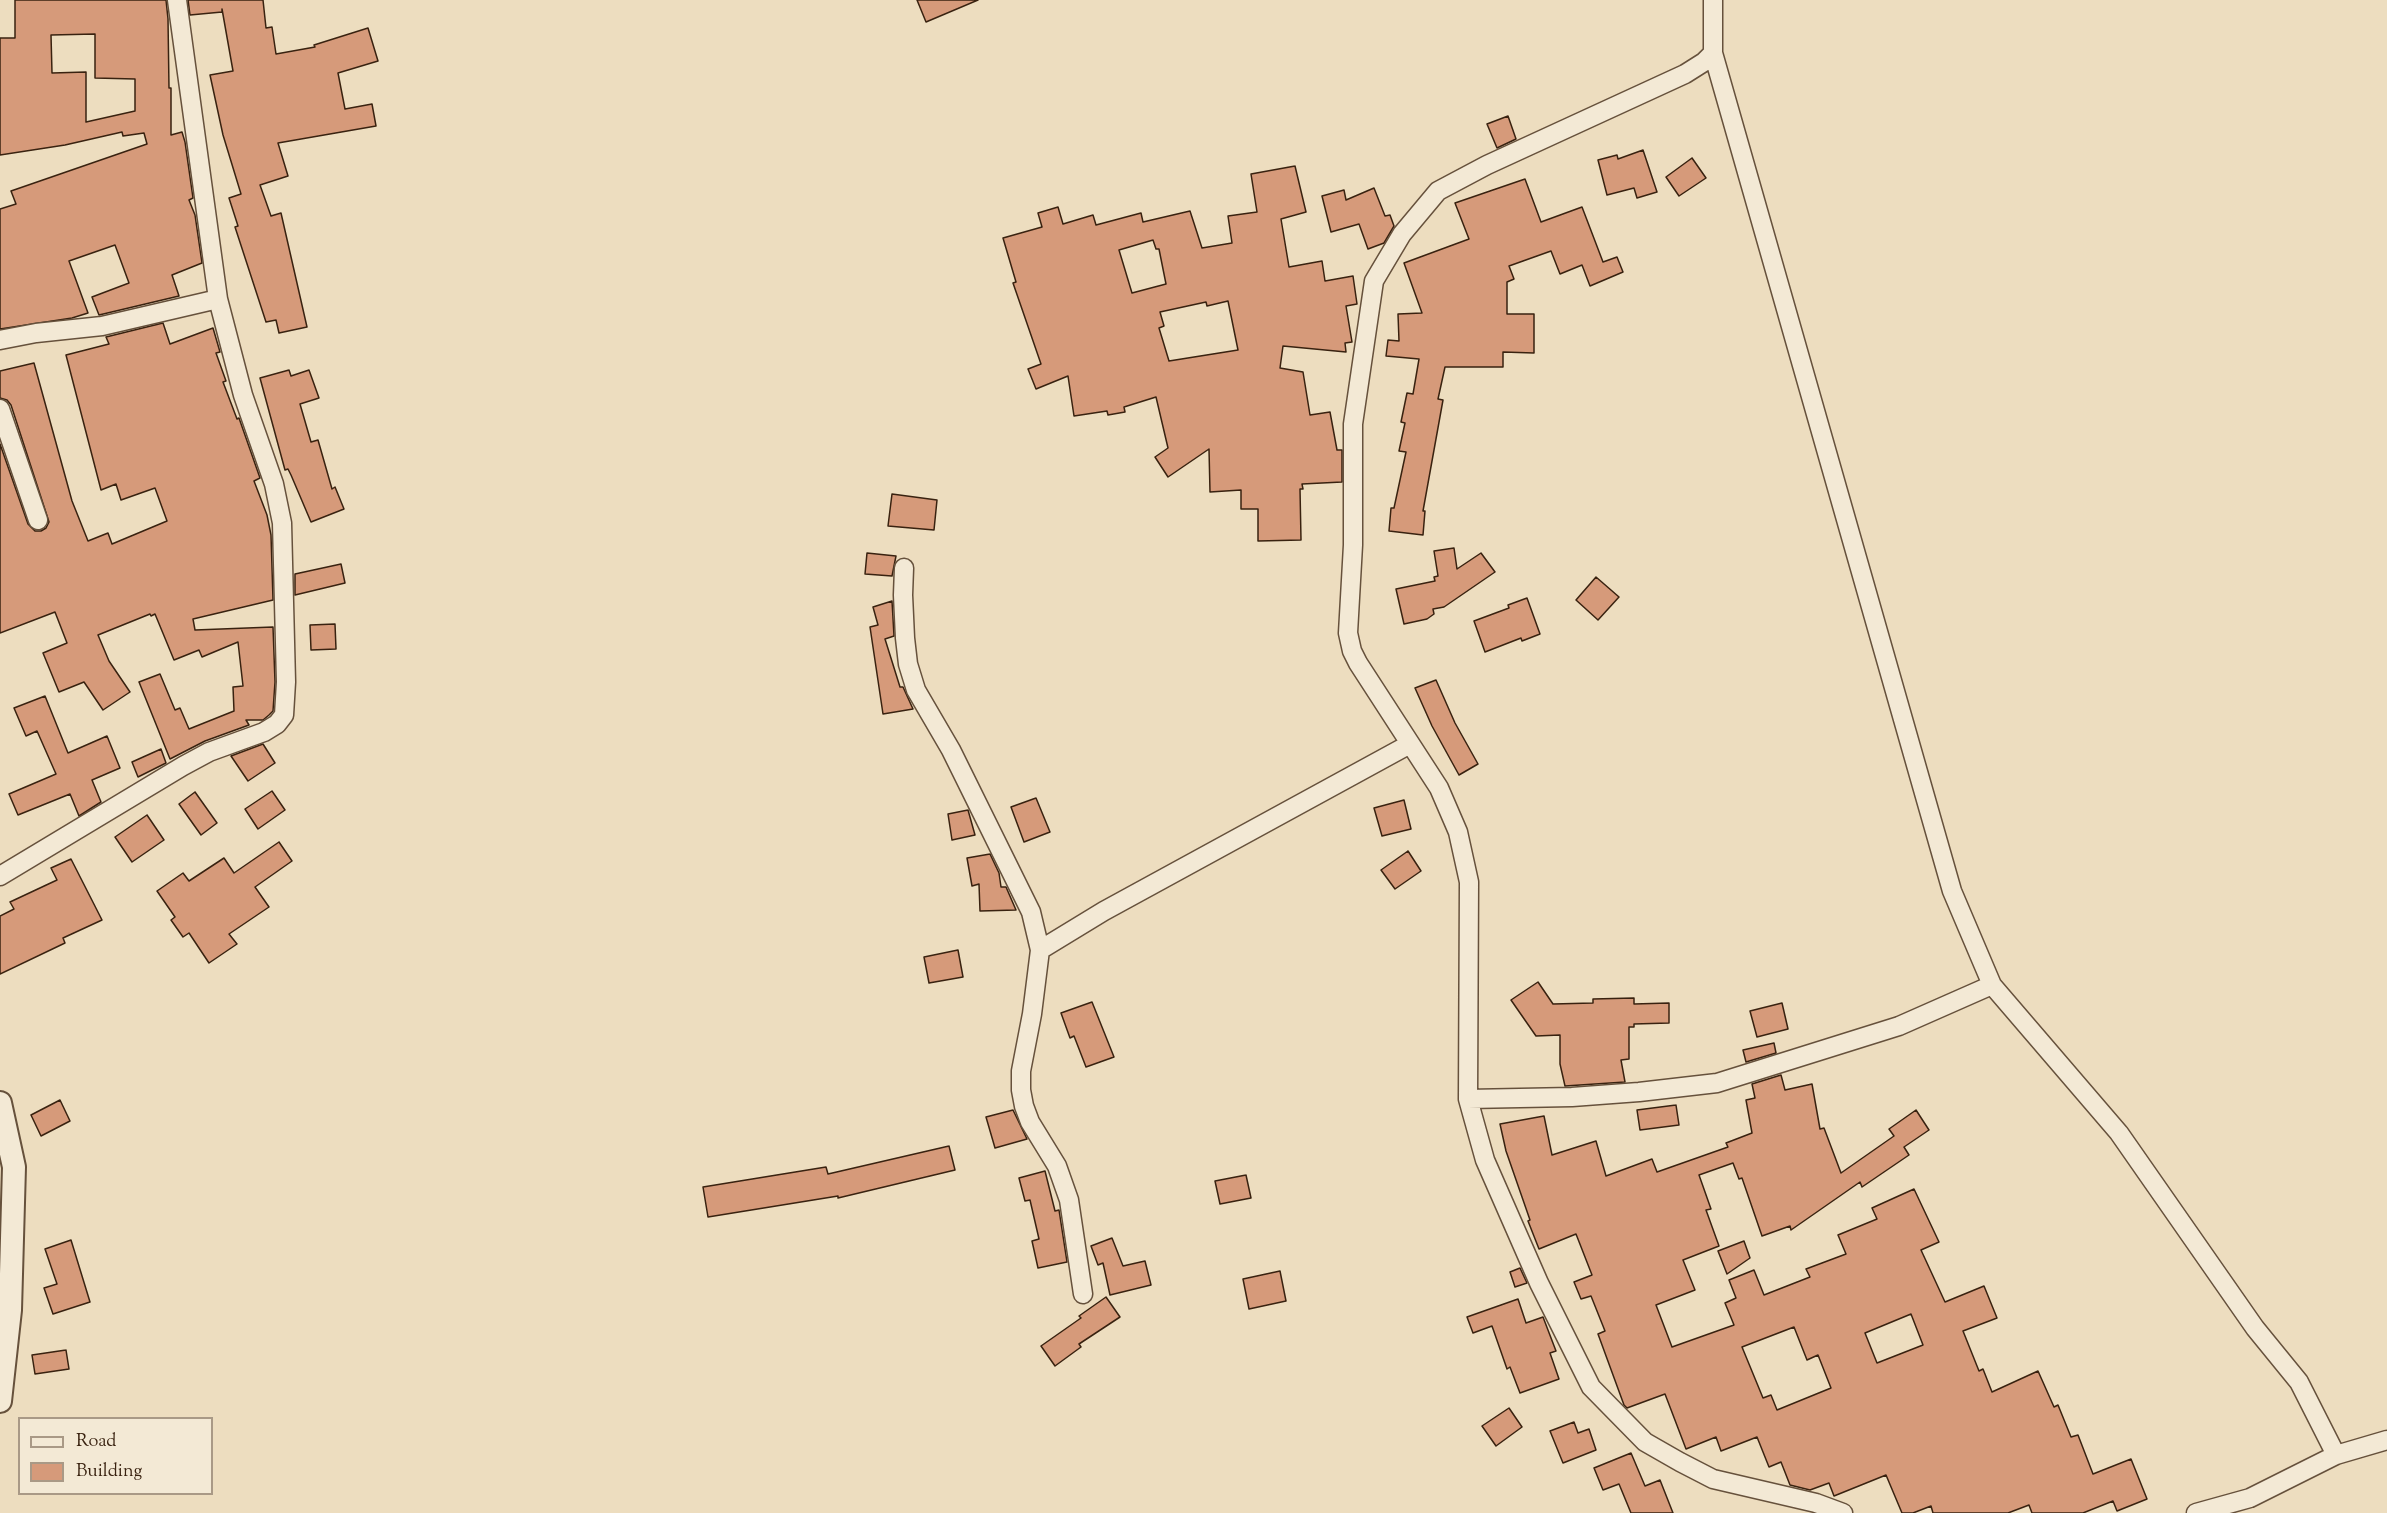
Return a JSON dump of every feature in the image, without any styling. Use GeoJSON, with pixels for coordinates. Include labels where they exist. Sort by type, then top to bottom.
{"type":"FeatureCollection","features":[{"type":"Feature","properties":{"kind":"street"},"geometry":{"type":"LineString","coordinates":[[0,876],[183,766],[209,752],[264,732],[277,724],[284,715],[286,682],[282,523],[274,484],[243,395],[218,299],[177,0]]}},
{"type":"Feature","properties":{"kind":"street"},"geometry":{"type":"LineString","coordinates":[[1713,0],[1713,53],[1952,891],[1992,985],[2119,1132],[2255,1328],[2299,1382],[2336,1455]]}},
{"type":"Feature","properties":{"kind":"street"},"geometry":{"type":"LineString","coordinates":[[1713,53],[1685,74],[1486,165],[1438,191],[1402,234],[1374,281],[1353,424],[1353,545],[1348,633],[1352,651],[1358,663],[1440,788],[1458,832],[1469,882],[1468,1099],[1485,1160],[1539,1283],[1591,1387],[1645,1442],[1713,1479],[1816,1503],[1843,1513]]}},
{"type":"Feature","properties":{"kind":"street"},"geometry":{"type":"LineString","coordinates":[[0,340],[36,333],[102,326],[218,299]]}},
{"type":"Feature","properties":{"kind":"street"},"geometry":{"type":"LineString","coordinates":[[0,409],[38,520]]}},
{"type":"Feature","properties":{"kind":"street"},"geometry":{"type":"LineString","coordinates":[[904,568],[906,646],[908,663],[916,690],[951,750],[1031,912],[1040,950],[1032,1014],[1021,1071],[1021,1090],[1030,1122],[1057,1166],[1070,1200],[1083,1294]]}},
{"type":"Feature","properties":{"kind":"street"},"geometry":{"type":"LineString","coordinates":[[1040,950],[1104,911],[1410,744]]}},
{"type":"Feature","properties":{"kind":"street"},"geometry":{"type":"LineString","coordinates":[[1468,1099],[1572,1097],[1717,1083],[1899,1026],[1992,985]]}},
{"type":"Feature","properties":{"kind":"street"},"geometry":{"type":"LineString","coordinates":[[0,1103],[14,1167],[10,1310],[0,1401]]}},
{"type":"Feature","properties":{"kind":"street"},"geometry":{"type":"LineString","coordinates":[[2196,1513],[2250,1498],[2336,1455],[2387,1440]]}},
{"type":"Feature","properties":{"kind":"building"},"geometry":{"type":"Polygon","coordinates":[[[15,0],[166,0],[171,135],[182,132],[185,142],[193,198],[189,200],[195,215],[202,263],[172,275],[179,296],[99,315],[92,297],[129,283],[115,245],[69,261],[88,313],[72,318],[0,329],[0,209],[16,204],[11,191],[147,144],[144,133],[123,136],[122,132],[65,145],[0,155],[0,38],[15,38],[15,0]],[[95,34],[51,35],[52,73],[86,72],[86,122],[135,111],[135,79],[95,78],[95,34]]]}},
{"type":"Feature","properties":{"kind":"building"},"geometry":{"type":"Polygon","coordinates":[[[188,0],[263,0],[266,28],[272,27],[276,54],[315,47],[314,45],[368,28],[378,61],[338,73],[345,109],[372,104],[376,126],[278,143],[288,176],[260,185],[271,216],[281,213],[307,327],[279,333],[276,320],[266,322],[235,227],[238,226],[229,198],[241,194],[223,135],[210,75],[233,71],[222,9],[222,12],[190,15],[188,0]]]}},
{"type":"Feature","properties":{"kind":"building"},"geometry":{"type":"Polygon","coordinates":[[[917,0],[978,0],[926,22],[917,0]]]}},
{"type":"Feature","properties":{"kind":"building"},"geometry":{"type":"Polygon","coordinates":[[[1508,116],[1516,139],[1497,148],[1487,124],[1508,116]]]}},
{"type":"Feature","properties":{"kind":"building"},"geometry":{"type":"Polygon","coordinates":[[[1643,150],[1657,192],[1637,198],[1634,188],[1607,195],[1598,160],[1617,155],[1618,159],[1643,150]]]}},
{"type":"Feature","properties":{"kind":"building"},"geometry":{"type":"Polygon","coordinates":[[[1692,158],[1706,178],[1679,196],[1666,177],[1692,158]]]}},
{"type":"Feature","properties":{"kind":"building"},"geometry":{"type":"Polygon","coordinates":[[[1295,166],[1306,212],[1281,219],[1289,267],[1322,261],[1325,281],[1353,276],[1357,304],[1346,306],[1352,342],[1345,343],[1346,352],[1283,346],[1280,368],[1303,372],[1310,415],[1330,412],[1337,450],[1342,450],[1342,482],[1302,484],[1303,489],[1300,489],[1301,540],[1258,541],[1258,509],[1241,509],[1241,490],[1210,492],[1209,449],[1168,477],[1155,457],[1168,448],[1156,397],[1124,407],[1125,412],[1108,415],[1107,411],[1074,416],[1068,376],[1036,389],[1028,369],[1041,364],[1013,283],[1016,282],[1003,238],[1042,227],[1038,213],[1058,207],[1063,224],[1093,215],[1096,225],[1141,213],[1143,222],[1190,211],[1202,248],[1232,243],[1228,216],[1257,212],[1251,174],[1295,166]],[[1153,240],[1119,250],[1132,293],[1166,284],[1159,249],[1156,249],[1153,240]],[[1228,301],[1207,306],[1206,302],[1160,312],[1164,326],[1159,328],[1169,361],[1238,350],[1228,301]]]}},
{"type":"Feature","properties":{"kind":"building"},"geometry":{"type":"Polygon","coordinates":[[[1525,179],[1541,222],[1582,207],[1603,262],[1617,257],[1623,272],[1590,286],[1582,265],[1560,274],[1551,251],[1509,266],[1514,279],[1507,282],[1507,314],[1534,314],[1534,353],[1503,352],[1503,367],[1445,367],[1438,399],[1443,400],[1423,511],[1425,511],[1423,535],[1389,531],[1391,508],[1394,508],[1406,452],[1399,451],[1405,423],[1401,422],[1407,393],[1413,394],[1419,359],[1386,356],[1388,340],[1399,341],[1398,314],[1422,313],[1404,263],[1469,239],[1455,203],[1525,179]]]}},
{"type":"Feature","properties":{"kind":"building"},"geometry":{"type":"Polygon","coordinates":[[[1374,188],[1385,216],[1390,215],[1394,226],[1384,243],[1368,249],[1359,224],[1331,232],[1322,196],[1344,190],[1346,200],[1374,188]]]}},
{"type":"Feature","properties":{"kind":"building"},"geometry":{"type":"Polygon","coordinates":[[[163,323],[170,344],[213,328],[220,352],[216,353],[226,381],[223,382],[237,419],[239,418],[260,478],[254,481],[267,515],[271,535],[273,600],[193,619],[195,630],[273,627],[275,682],[273,711],[263,720],[246,720],[249,725],[205,741],[170,759],[139,682],[160,674],[175,710],[180,708],[189,729],[234,711],[233,687],[243,686],[238,642],[202,657],[199,650],[174,660],[155,614],[98,635],[109,661],[130,692],[103,710],[84,682],[59,692],[43,653],[67,643],[55,612],[0,633],[0,444],[28,524],[35,531],[41,531],[49,522],[11,405],[7,400],[0,398],[0,371],[34,363],[72,501],[88,541],[108,533],[112,544],[167,521],[155,488],[121,500],[116,484],[101,490],[66,355],[109,344],[106,337],[163,323]]]}},
{"type":"Feature","properties":{"kind":"building"},"geometry":{"type":"Polygon","coordinates":[[[289,370],[291,376],[309,370],[319,398],[300,404],[311,442],[318,440],[332,489],[335,487],[344,509],[311,522],[288,469],[285,470],[260,378],[289,370]]]}},
{"type":"Feature","properties":{"kind":"building"},"geometry":{"type":"Polygon","coordinates":[[[892,494],[937,500],[934,530],[888,526],[892,494]]]}},
{"type":"Feature","properties":{"kind":"building"},"geometry":{"type":"Polygon","coordinates":[[[1454,548],[1457,569],[1481,553],[1495,572],[1444,607],[1433,609],[1434,614],[1427,619],[1404,624],[1396,589],[1435,581],[1434,577],[1438,576],[1434,551],[1454,548]]]}},
{"type":"Feature","properties":{"kind":"building"},"geometry":{"type":"Polygon","coordinates":[[[867,553],[896,556],[892,576],[865,574],[867,553]]]}},
{"type":"Feature","properties":{"kind":"building"},"geometry":{"type":"Polygon","coordinates":[[[341,564],[345,583],[295,595],[295,574],[341,564]]]}},
{"type":"Feature","properties":{"kind":"building"},"geometry":{"type":"Polygon","coordinates":[[[1596,577],[1619,597],[1598,620],[1576,600],[1596,577]]]}},
{"type":"Feature","properties":{"kind":"building"},"geometry":{"type":"Polygon","coordinates":[[[1527,598],[1540,634],[1522,641],[1521,638],[1485,652],[1474,621],[1509,608],[1508,605],[1527,598]]]}},
{"type":"Feature","properties":{"kind":"building"},"geometry":{"type":"Polygon","coordinates":[[[892,601],[894,636],[885,639],[900,687],[903,687],[913,709],[883,714],[870,627],[878,625],[873,607],[892,601]]]}},
{"type":"Feature","properties":{"kind":"building"},"geometry":{"type":"Polygon","coordinates":[[[335,624],[336,649],[311,650],[310,625],[335,624]]]}},
{"type":"Feature","properties":{"kind":"building"},"geometry":{"type":"Polygon","coordinates":[[[1436,680],[1455,723],[1478,764],[1459,775],[1432,726],[1415,688],[1436,680]]]}},
{"type":"Feature","properties":{"kind":"building"},"geometry":{"type":"Polygon","coordinates":[[[45,696],[68,753],[107,736],[120,768],[92,780],[101,802],[79,816],[70,794],[18,815],[9,794],[56,774],[37,731],[26,736],[14,708],[45,696]]]}},
{"type":"Feature","properties":{"kind":"building"},"geometry":{"type":"Polygon","coordinates":[[[263,744],[275,763],[248,781],[231,756],[263,744]]]}},
{"type":"Feature","properties":{"kind":"building"},"geometry":{"type":"Polygon","coordinates":[[[161,749],[166,763],[138,777],[132,762],[161,749]]]}},
{"type":"Feature","properties":{"kind":"building"},"geometry":{"type":"Polygon","coordinates":[[[272,791],[285,810],[258,829],[245,809],[272,791]]]}},
{"type":"Feature","properties":{"kind":"building"},"geometry":{"type":"Polygon","coordinates":[[[195,792],[217,823],[201,835],[179,804],[195,792]]]}},
{"type":"Feature","properties":{"kind":"building"},"geometry":{"type":"Polygon","coordinates":[[[1036,798],[1050,832],[1024,842],[1011,807],[1036,798]]]}},
{"type":"Feature","properties":{"kind":"building"},"geometry":{"type":"Polygon","coordinates":[[[1404,800],[1411,829],[1382,836],[1374,808],[1404,800]]]}},
{"type":"Feature","properties":{"kind":"building"},"geometry":{"type":"Polygon","coordinates":[[[968,810],[975,835],[952,840],[948,814],[968,810]]]}},
{"type":"Feature","properties":{"kind":"building"},"geometry":{"type":"Polygon","coordinates":[[[147,815],[164,840],[132,862],[115,837],[147,815]]]}},
{"type":"Feature","properties":{"kind":"building"},"geometry":{"type":"Polygon","coordinates":[[[279,842],[292,861],[255,887],[269,907],[229,934],[237,944],[209,963],[189,933],[183,937],[171,920],[175,917],[157,891],[183,873],[189,881],[224,858],[234,873],[279,842]]]}},
{"type":"Feature","properties":{"kind":"building"},"geometry":{"type":"Polygon","coordinates":[[[1408,851],[1421,871],[1395,889],[1381,870],[1408,851]]]}},
{"type":"Feature","properties":{"kind":"building"},"geometry":{"type":"Polygon","coordinates":[[[990,854],[999,873],[1001,887],[1006,887],[1016,910],[980,911],[979,884],[972,886],[967,858],[990,854]]]}},
{"type":"Feature","properties":{"kind":"building"},"geometry":{"type":"Polygon","coordinates":[[[71,859],[102,920],[63,938],[65,943],[0,974],[0,916],[14,909],[10,902],[57,880],[51,868],[71,859]]]}},
{"type":"Feature","properties":{"kind":"building"},"geometry":{"type":"Polygon","coordinates":[[[958,950],[963,977],[929,983],[924,957],[958,950]]]}},
{"type":"Feature","properties":{"kind":"building"},"geometry":{"type":"Polygon","coordinates":[[[1538,982],[1553,1004],[1593,1003],[1593,999],[1634,998],[1634,1004],[1669,1003],[1669,1023],[1634,1024],[1634,1027],[1629,1027],[1629,1059],[1621,1060],[1625,1082],[1565,1086],[1560,1064],[1560,1035],[1536,1036],[1511,1000],[1538,982]]]}},
{"type":"Feature","properties":{"kind":"building"},"geometry":{"type":"Polygon","coordinates":[[[1092,1002],[1114,1057],[1086,1067],[1074,1036],[1070,1038],[1061,1013],[1092,1002]]]}},
{"type":"Feature","properties":{"kind":"building"},"geometry":{"type":"Polygon","coordinates":[[[1782,1003],[1788,1029],[1757,1037],[1750,1011],[1782,1003]]]}},
{"type":"Feature","properties":{"kind":"building"},"geometry":{"type":"Polygon","coordinates":[[[1774,1043],[1776,1053],[1746,1062],[1743,1050],[1774,1043]]]}},
{"type":"Feature","properties":{"kind":"building"},"geometry":{"type":"Polygon","coordinates":[[[1781,1075],[1785,1090],[1812,1084],[1820,1129],[1824,1128],[1841,1173],[1894,1136],[1889,1129],[1916,1110],[1929,1130],[1904,1147],[1909,1155],[1862,1187],[1860,1182],[1791,1230],[1790,1226],[1762,1236],[1742,1178],[1739,1179],[1733,1163],[1699,1175],[1711,1209],[1706,1210],[1719,1246],[1683,1260],[1695,1290],[1656,1305],[1672,1347],[1734,1325],[1725,1303],[1736,1298],[1729,1280],[1754,1270],[1764,1295],[1810,1277],[1806,1269],[1846,1254],[1838,1235],[1877,1219],[1872,1208],[1914,1189],[1939,1242],[1921,1250],[1945,1302],[1984,1286],[1997,1318],[1963,1331],[1979,1371],[1983,1369],[1992,1392],[2038,1371],[2054,1407],[2058,1405],[2071,1437],[2078,1435],[2093,1474],[2131,1459],[2147,1499],[2117,1511],[2113,1501],[2083,1513],[2032,1513],[2029,1505],[2008,1513],[1933,1513],[1931,1506],[1913,1513],[1902,1513],[1886,1475],[1834,1496],[1829,1483],[1810,1490],[1790,1485],[1781,1462],[1769,1467],[1757,1437],[1721,1451],[1716,1437],[1686,1449],[1665,1394],[1627,1408],[1624,1405],[1598,1334],[1605,1331],[1591,1296],[1581,1299],[1574,1282],[1592,1275],[1576,1234],[1539,1249],[1506,1151],[1500,1124],[1544,1116],[1552,1155],[1596,1141],[1606,1176],[1652,1159],[1657,1172],[1728,1147],[1726,1143],[1752,1133],[1746,1100],[1755,1098],[1752,1084],[1781,1075]],[[1911,1314],[1865,1333],[1877,1363],[1923,1345],[1911,1314]],[[1794,1327],[1742,1347],[1763,1398],[1771,1395],[1777,1410],[1831,1388],[1818,1355],[1807,1360],[1794,1327]]]}},
{"type":"Feature","properties":{"kind":"building"},"geometry":{"type":"Polygon","coordinates":[[[60,1100],[70,1121],[41,1136],[31,1115],[60,1100]]]}},
{"type":"Feature","properties":{"kind":"building"},"geometry":{"type":"Polygon","coordinates":[[[1676,1105],[1679,1125],[1640,1130],[1637,1110],[1676,1105]]]}},
{"type":"Feature","properties":{"kind":"building"},"geometry":{"type":"Polygon","coordinates":[[[1013,1110],[1027,1139],[995,1148],[986,1117],[1013,1110]]]}},
{"type":"Feature","properties":{"kind":"building"},"geometry":{"type":"Polygon","coordinates":[[[949,1146],[955,1170],[838,1198],[838,1196],[708,1217],[703,1187],[826,1167],[828,1174],[949,1146]]]}},
{"type":"Feature","properties":{"kind":"building"},"geometry":{"type":"Polygon","coordinates":[[[1045,1171],[1055,1211],[1059,1210],[1067,1262],[1038,1268],[1032,1241],[1039,1239],[1030,1200],[1025,1201],[1019,1178],[1045,1171]]]}},
{"type":"Feature","properties":{"kind":"building"},"geometry":{"type":"Polygon","coordinates":[[[1246,1175],[1251,1198],[1220,1204],[1215,1181],[1246,1175]]]}},
{"type":"Feature","properties":{"kind":"building"},"geometry":{"type":"Polygon","coordinates":[[[1112,1238],[1123,1266],[1145,1261],[1151,1285],[1110,1295],[1103,1263],[1098,1265],[1091,1246],[1112,1238]]]}},
{"type":"Feature","properties":{"kind":"building"},"geometry":{"type":"Polygon","coordinates":[[[71,1240],[90,1302],[53,1314],[44,1288],[57,1284],[45,1249],[71,1240]]]}},
{"type":"Feature","properties":{"kind":"building"},"geometry":{"type":"Polygon","coordinates":[[[1744,1241],[1750,1258],[1727,1274],[1718,1251],[1744,1241]]]}},
{"type":"Feature","properties":{"kind":"building"},"geometry":{"type":"Polygon","coordinates":[[[1520,1268],[1527,1283],[1515,1287],[1510,1272],[1520,1268]]]}},
{"type":"Feature","properties":{"kind":"building"},"geometry":{"type":"Polygon","coordinates":[[[1280,1271],[1286,1301],[1249,1309],[1243,1279],[1280,1271]]]}},
{"type":"Feature","properties":{"kind":"building"},"geometry":{"type":"Polygon","coordinates":[[[1106,1297],[1120,1317],[1079,1344],[1081,1347],[1055,1366],[1041,1346],[1106,1297]]]}},
{"type":"Feature","properties":{"kind":"building"},"geometry":{"type":"Polygon","coordinates":[[[1518,1299],[1526,1323],[1543,1317],[1556,1351],[1550,1353],[1559,1379],[1520,1393],[1510,1367],[1507,1369],[1492,1326],[1473,1333],[1467,1317],[1518,1299]]]}},
{"type":"Feature","properties":{"kind":"building"},"geometry":{"type":"Polygon","coordinates":[[[66,1350],[69,1369],[35,1374],[32,1355],[66,1350]]]}},
{"type":"Feature","properties":{"kind":"building"},"geometry":{"type":"Polygon","coordinates":[[[1509,1408],[1522,1427],[1496,1446],[1482,1426],[1509,1408]]]}},
{"type":"Feature","properties":{"kind":"building"},"geometry":{"type":"Polygon","coordinates":[[[1574,1422],[1578,1433],[1589,1429],[1596,1450],[1563,1463],[1550,1431],[1574,1422]]]}},
{"type":"Feature","properties":{"kind":"building"},"geometry":{"type":"Polygon","coordinates":[[[1631,1453],[1645,1486],[1660,1480],[1673,1513],[1631,1513],[1619,1484],[1603,1490],[1594,1468],[1631,1453]]]}}]}
